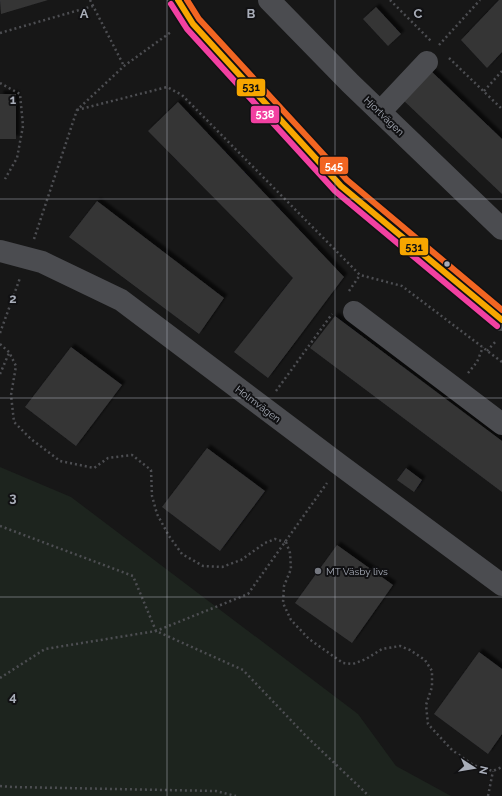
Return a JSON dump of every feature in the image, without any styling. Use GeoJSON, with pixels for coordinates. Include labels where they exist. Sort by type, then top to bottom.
{"type":"FeatureCollection","features":[{"type":"Feature","properties":{"kind":"street"},"geometry":{"type":"LineString","coordinates":[[178,0],[193,24],[341,186],[500,330]]}},
{"type":"Feature","properties":{"kind":"street","name":"Hjortvägen"},"geometry":{"type":"LineString","coordinates":[[269,0],[380,112],[502,229]]}},
{"type":"Feature","properties":{"kind":"street"},"geometry":{"type":"LineString","coordinates":[[380,112],[432,54]]}},
{"type":"Feature","properties":{"kind":"street","name":"Holmvägen"},"geometry":{"type":"LineString","coordinates":[[0,251],[28,257],[42,262],[121,300],[502,585]]}},
{"type":"Feature","properties":{"kind":"street"},"geometry":{"type":"LineString","coordinates":[[344,306],[502,424]]}},
{"type":"Feature","properties":{"kind":"path"},"geometry":{"type":"LineString","coordinates":[[90,0],[124,66]]}},
{"type":"Feature","properties":{"kind":"path"},"geometry":{"type":"LineString","coordinates":[[390,0],[432,54],[480,0]]}},
{"type":"Feature","properties":{"kind":"path"},"geometry":{"type":"LineString","coordinates":[[0,33],[93,6]]}},
{"type":"Feature","properties":{"kind":"path"},"geometry":{"type":"LineString","coordinates":[[0,333],[28,257],[77,110],[124,66],[172,31]]}},
{"type":"Feature","properties":{"kind":"path"},"geometry":{"type":"LineString","coordinates":[[447,57],[502,109]]}},
{"type":"Feature","properties":{"kind":"path"},"geometry":{"type":"LineString","coordinates":[[484,91],[502,71]]}},
{"type":"Feature","properties":{"kind":"path"},"geometry":{"type":"LineString","coordinates":[[0,83],[20,94],[23,126],[17,158],[5,179]]}},
{"type":"Feature","properties":{"kind":"path"},"geometry":{"type":"LineString","coordinates":[[77,110],[167,86],[182,95],[360,275],[402,286],[502,362]]}},
{"type":"Feature","properties":{"kind":"path"},"geometry":{"type":"LineString","coordinates":[[264,408],[344,306],[360,275]]}},
{"type":"Feature","properties":{"kind":"path"},"geometry":{"type":"LineString","coordinates":[[488,351],[500,330]]}},
{"type":"Feature","properties":{"kind":"path"},"geometry":{"type":"LineString","coordinates":[[0,344],[9,352],[16,366],[11,395],[14,422],[30,439],[60,460],[94,468],[108,458],[132,455],[151,470],[152,496],[157,514],[169,536],[182,554],[203,566],[222,568],[241,560],[265,543],[275,539],[285,542],[290,553],[291,570],[284,586],[283,602],[291,620],[309,639],[343,664],[353,664],[366,659],[382,649],[400,646],[415,653],[425,660],[432,671],[432,687],[426,705],[428,724],[452,750],[473,765],[493,771],[502,767]]}},
{"type":"Feature","properties":{"kind":"path"},"geometry":{"type":"LineString","coordinates":[[456,389],[477,362],[483,347]]}},
{"type":"Feature","properties":{"kind":"path"},"geometry":{"type":"LineString","coordinates":[[0,374],[9,352]]}},
{"type":"Feature","properties":{"kind":"path"},"geometry":{"type":"LineString","coordinates":[[0,678],[45,649],[156,631],[248,594],[340,465]]}},
{"type":"Feature","properties":{"kind":"path"},"geometry":{"type":"LineString","coordinates":[[0,526],[133,576],[156,631],[243,670],[306,736],[369,796]]}},
{"type":"Feature","properties":{"kind":"path"},"geometry":{"type":"LineString","coordinates":[[488,796],[493,771]]}},
{"type":"Feature","properties":{"kind":"path"},"geometry":{"type":"LineString","coordinates":[[0,786],[216,791],[236,796]]}},
{"type":"Feature","properties":{"kind":"shaded area"},"geometry":{"type":"Polygon","coordinates":[[[0,467],[71,497],[358,714],[396,766],[451,796],[0,796],[0,467]]]}},
{"type":"Feature","properties":{"kind":"building"},"geometry":{"type":"Polygon","coordinates":[[[0,0],[48,0],[1,14],[0,0]]]}},
{"type":"Feature","properties":{"kind":"building"},"geometry":{"type":"Polygon","coordinates":[[[499,0],[502,0],[502,52],[487,68],[461,40],[499,0]]]}},
{"type":"Feature","properties":{"kind":"building"},"geometry":{"type":"Polygon","coordinates":[[[376,7],[401,34],[388,46],[363,19],[376,7]]]}},
{"type":"Feature","properties":{"kind":"building"},"geometry":{"type":"Polygon","coordinates":[[[429,69],[502,139],[502,194],[401,98],[429,69]]]}},
{"type":"Feature","properties":{"kind":"building"},"geometry":{"type":"Polygon","coordinates":[[[0,94],[16,94],[16,139],[0,139],[0,94]]]}},
{"type":"Feature","properties":{"kind":"building"},"geometry":{"type":"Polygon","coordinates":[[[178,102],[344,277],[268,378],[234,352],[293,278],[148,131],[178,102]]]}},
{"type":"Feature","properties":{"kind":"building"},"geometry":{"type":"Polygon","coordinates":[[[97,201],[224,298],[199,334],[69,237],[97,201]]]}},
{"type":"Feature","properties":{"kind":"building"},"geometry":{"type":"Polygon","coordinates":[[[335,316],[502,441],[502,492],[310,348],[335,316]]]}},
{"type":"Feature","properties":{"kind":"building"},"geometry":{"type":"Polygon","coordinates":[[[71,347],[122,385],[76,446],[25,407],[71,347]]]}},
{"type":"Feature","properties":{"kind":"building"},"geometry":{"type":"Polygon","coordinates":[[[207,448],[265,491],[220,551],[162,507],[207,448]]]}},
{"type":"Feature","properties":{"kind":"building"},"geometry":{"type":"Polygon","coordinates":[[[406,468],[422,480],[414,492],[397,480],[406,468]]]}},
{"type":"Feature","properties":{"kind":"building"},"geometry":{"type":"Polygon","coordinates":[[[337,545],[393,585],[352,643],[295,603],[337,545]]]}},
{"type":"Feature","properties":{"kind":"building"},"geometry":{"type":"Polygon","coordinates":[[[479,652],[502,669],[502,734],[488,754],[434,714],[479,652]]]}},
{"type":"Feature","properties":{"kind":"transit line","name":"531"},"geometry":{"type":"LineString","coordinates":[[178,0],[193,24],[341,186],[502,320]]}},
{"type":"Feature","properties":{"kind":"transit line","name":"545"},"geometry":{"type":"LineString","coordinates":[[187,0],[199,19],[347,180],[502,310]]}},
{"type":"Feature","properties":{"kind":"transit line","name":"538"},"geometry":{"type":"LineString","coordinates":[[171,4],[187,29],[335,191],[497,326]]}},
{"type":"Feature","properties":{"kind":"place","name":"MT Väsby livs"},"geometry":{"type":"Point","coordinates":[318,571]}}]}
